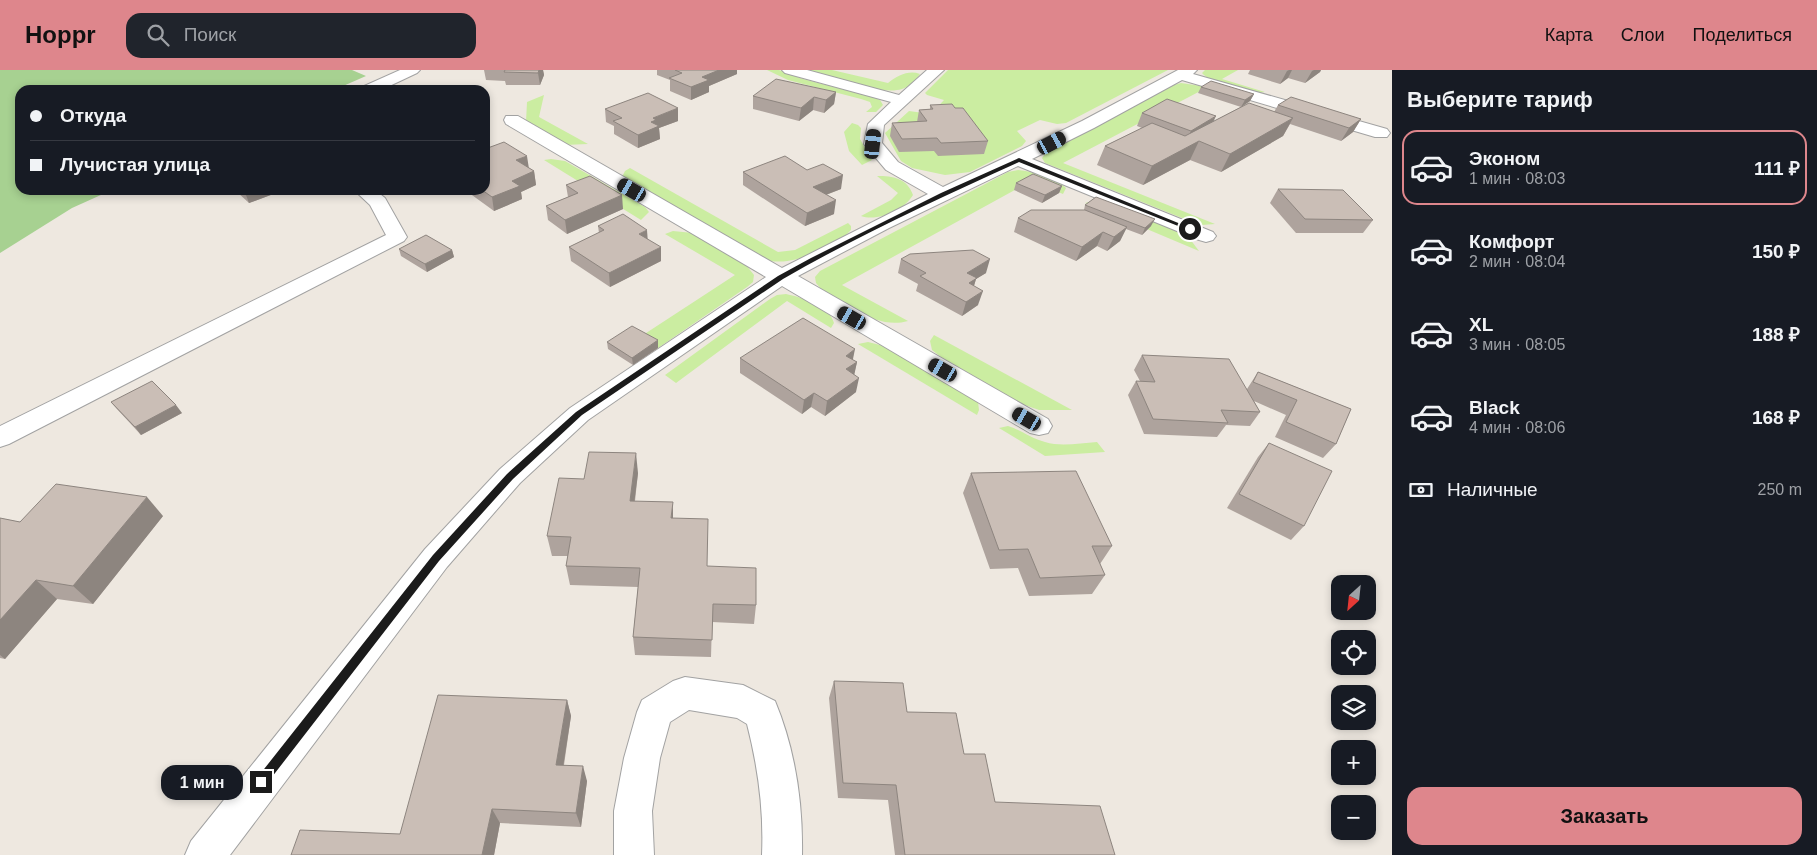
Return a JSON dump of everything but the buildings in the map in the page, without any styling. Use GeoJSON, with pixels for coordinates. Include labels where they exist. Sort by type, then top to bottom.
{"type":"FeatureCollection","features":[{"type":"Feature","properties":{"kind":"street"},"geometry":{"type":"LineString","coordinates":[[379,85],[412,70]]}},
{"type":"Feature","properties":{"kind":"street"},"geometry":{"type":"LineString","coordinates":[[790,70],[902,100]]}},
{"type":"Feature","properties":{"kind":"street"},"geometry":{"type":"LineString","coordinates":[[936,70],[876,124],[873,144],[892,166],[943,194]]}},
{"type":"Feature","properties":{"kind":"street"},"geometry":{"type":"LineString","coordinates":[[205,855],[436,558],[510,476],[579,414],[781,277],[943,194],[1019,160],[1185,72],[1381,133]]}},
{"type":"Feature","properties":{"kind":"street"},"geometry":{"type":"LineString","coordinates":[[512,120],[1040,426]]}},
{"type":"Feature","properties":{"kind":"street"},"geometry":{"type":"LineString","coordinates":[[1019,160],[1206,236]]}},
{"type":"Feature","properties":{"kind":"street"},"geometry":{"type":"LineString","coordinates":[[0,437],[397,237],[378,202],[369,195]]}},
{"type":"Feature","properties":{"kind":"street"},"geometry":{"type":"LineString","coordinates":[[634,855],[633,811],[642,758],[655,712],[685,693],[743,702],[762,713],[776,764],[784,822],[782,855]]}},
{"type":"Feature","properties":{"kind":"green space"},"geometry":{"type":"Polygon","coordinates":[[[0,70],[352,70],[366,76],[345,85],[15,85],[15,195],[101,195],[72,208],[0,253],[0,70]]]}},
{"type":"Feature","properties":{"kind":"green space"},"geometry":{"type":"Polygon","coordinates":[[[767,70],[779,70],[803,79],[873,97],[880,100],[883,105],[876,112],[866,112],[872,107],[870,102],[788,80],[767,70]]]}},
{"type":"Feature","properties":{"kind":"green space"},"geometry":{"type":"Polygon","coordinates":[[[802,70],[832,70],[888,83],[904,74],[920,74],[907,87],[881,90],[802,70]]]}},
{"type":"Feature","properties":{"kind":"green space"},"geometry":{"type":"Polygon","coordinates":[[[948,70],[1168,70],[1066,123],[1057,124],[1040,120],[1017,131],[1026,141],[1022,146],[970,172],[945,175],[912,168],[901,161],[885,133],[909,111],[931,114],[944,100],[925,93],[948,70]]]}},
{"type":"Feature","properties":{"kind":"green space"},"geometry":{"type":"Polygon","coordinates":[[[1205,70],[1238,70],[1222,79],[1265,92],[1251,92],[1222,84],[1202,73],[1205,70]]]}},
{"type":"Feature","properties":{"kind":"green space"},"geometry":{"type":"Polygon","coordinates":[[[1181,83],[1208,87],[1063,163],[1215,224],[1202,225],[1192,222],[1045,163],[1042,158],[1046,153],[1181,83]]]}},
{"type":"Feature","properties":{"kind":"green space"},"geometry":{"type":"Polygon","coordinates":[[[544,95],[539,117],[588,144],[564,145],[526,122],[527,102],[544,95]]]}},
{"type":"Feature","properties":{"kind":"green space"},"geometry":{"type":"Polygon","coordinates":[[[852,123],[861,128],[860,139],[872,160],[862,165],[849,151],[844,132],[852,123]]]}},
{"type":"Feature","properties":{"kind":"green space"},"geometry":{"type":"Polygon","coordinates":[[[544,160],[565,161],[645,207],[649,212],[641,220],[544,160]]]}},
{"type":"Feature","properties":{"kind":"green space"},"geometry":{"type":"Polygon","coordinates":[[[630,168],[778,252],[795,250],[848,223],[851,226],[851,230],[846,235],[801,258],[781,262],[770,261],[622,177],[625,171],[630,168]]]}},
{"type":"Feature","properties":{"kind":"green space"},"geometry":{"type":"Polygon","coordinates":[[[1018,170],[1037,173],[1056,180],[1066,188],[1063,194],[1031,181],[842,285],[908,321],[896,323],[874,319],[822,290],[816,283],[815,277],[820,271],[1008,172],[1018,170]]]}},
{"type":"Feature","properties":{"kind":"green space"},"geometry":{"type":"Polygon","coordinates":[[[877,176],[899,179],[907,185],[913,195],[897,210],[883,216],[861,216],[891,200],[898,193],[877,176]]]}},
{"type":"Feature","properties":{"kind":"green space"},"geometry":{"type":"Polygon","coordinates":[[[1098,200],[1187,235],[1199,251],[1085,203],[1098,200]]]}},
{"type":"Feature","properties":{"kind":"green space"},"geometry":{"type":"Polygon","coordinates":[[[673,231],[693,233],[746,265],[754,275],[753,282],[747,287],[658,348],[640,337],[735,275],[665,234],[673,231]]]}},
{"type":"Feature","properties":{"kind":"green space"},"geometry":{"type":"Polygon","coordinates":[[[786,294],[799,297],[821,307],[827,312],[834,323],[831,328],[787,301],[676,383],[665,375],[770,299],[777,295],[786,294]]]}},
{"type":"Feature","properties":{"kind":"green space"},"geometry":{"type":"Polygon","coordinates":[[[934,335],[1072,410],[1039,410],[1022,404],[932,350],[930,341],[934,335]]]}},
{"type":"Feature","properties":{"kind":"green space"},"geometry":{"type":"Polygon","coordinates":[[[868,342],[888,347],[978,402],[979,410],[977,415],[858,344],[868,342]]]}},
{"type":"Feature","properties":{"kind":"green space"},"geometry":{"type":"Polygon","coordinates":[[[1008,426],[1040,441],[1051,443],[1097,442],[1105,452],[1045,456],[999,428],[1008,426]]]}},
{"type":"Feature","properties":{"kind":"route"},"geometry":{"type":"LineString","coordinates":[[261,782],[436,558],[510,476],[579,414],[648,365],[781,277],[943,194],[1019,160],[1190,229]]}}]}
